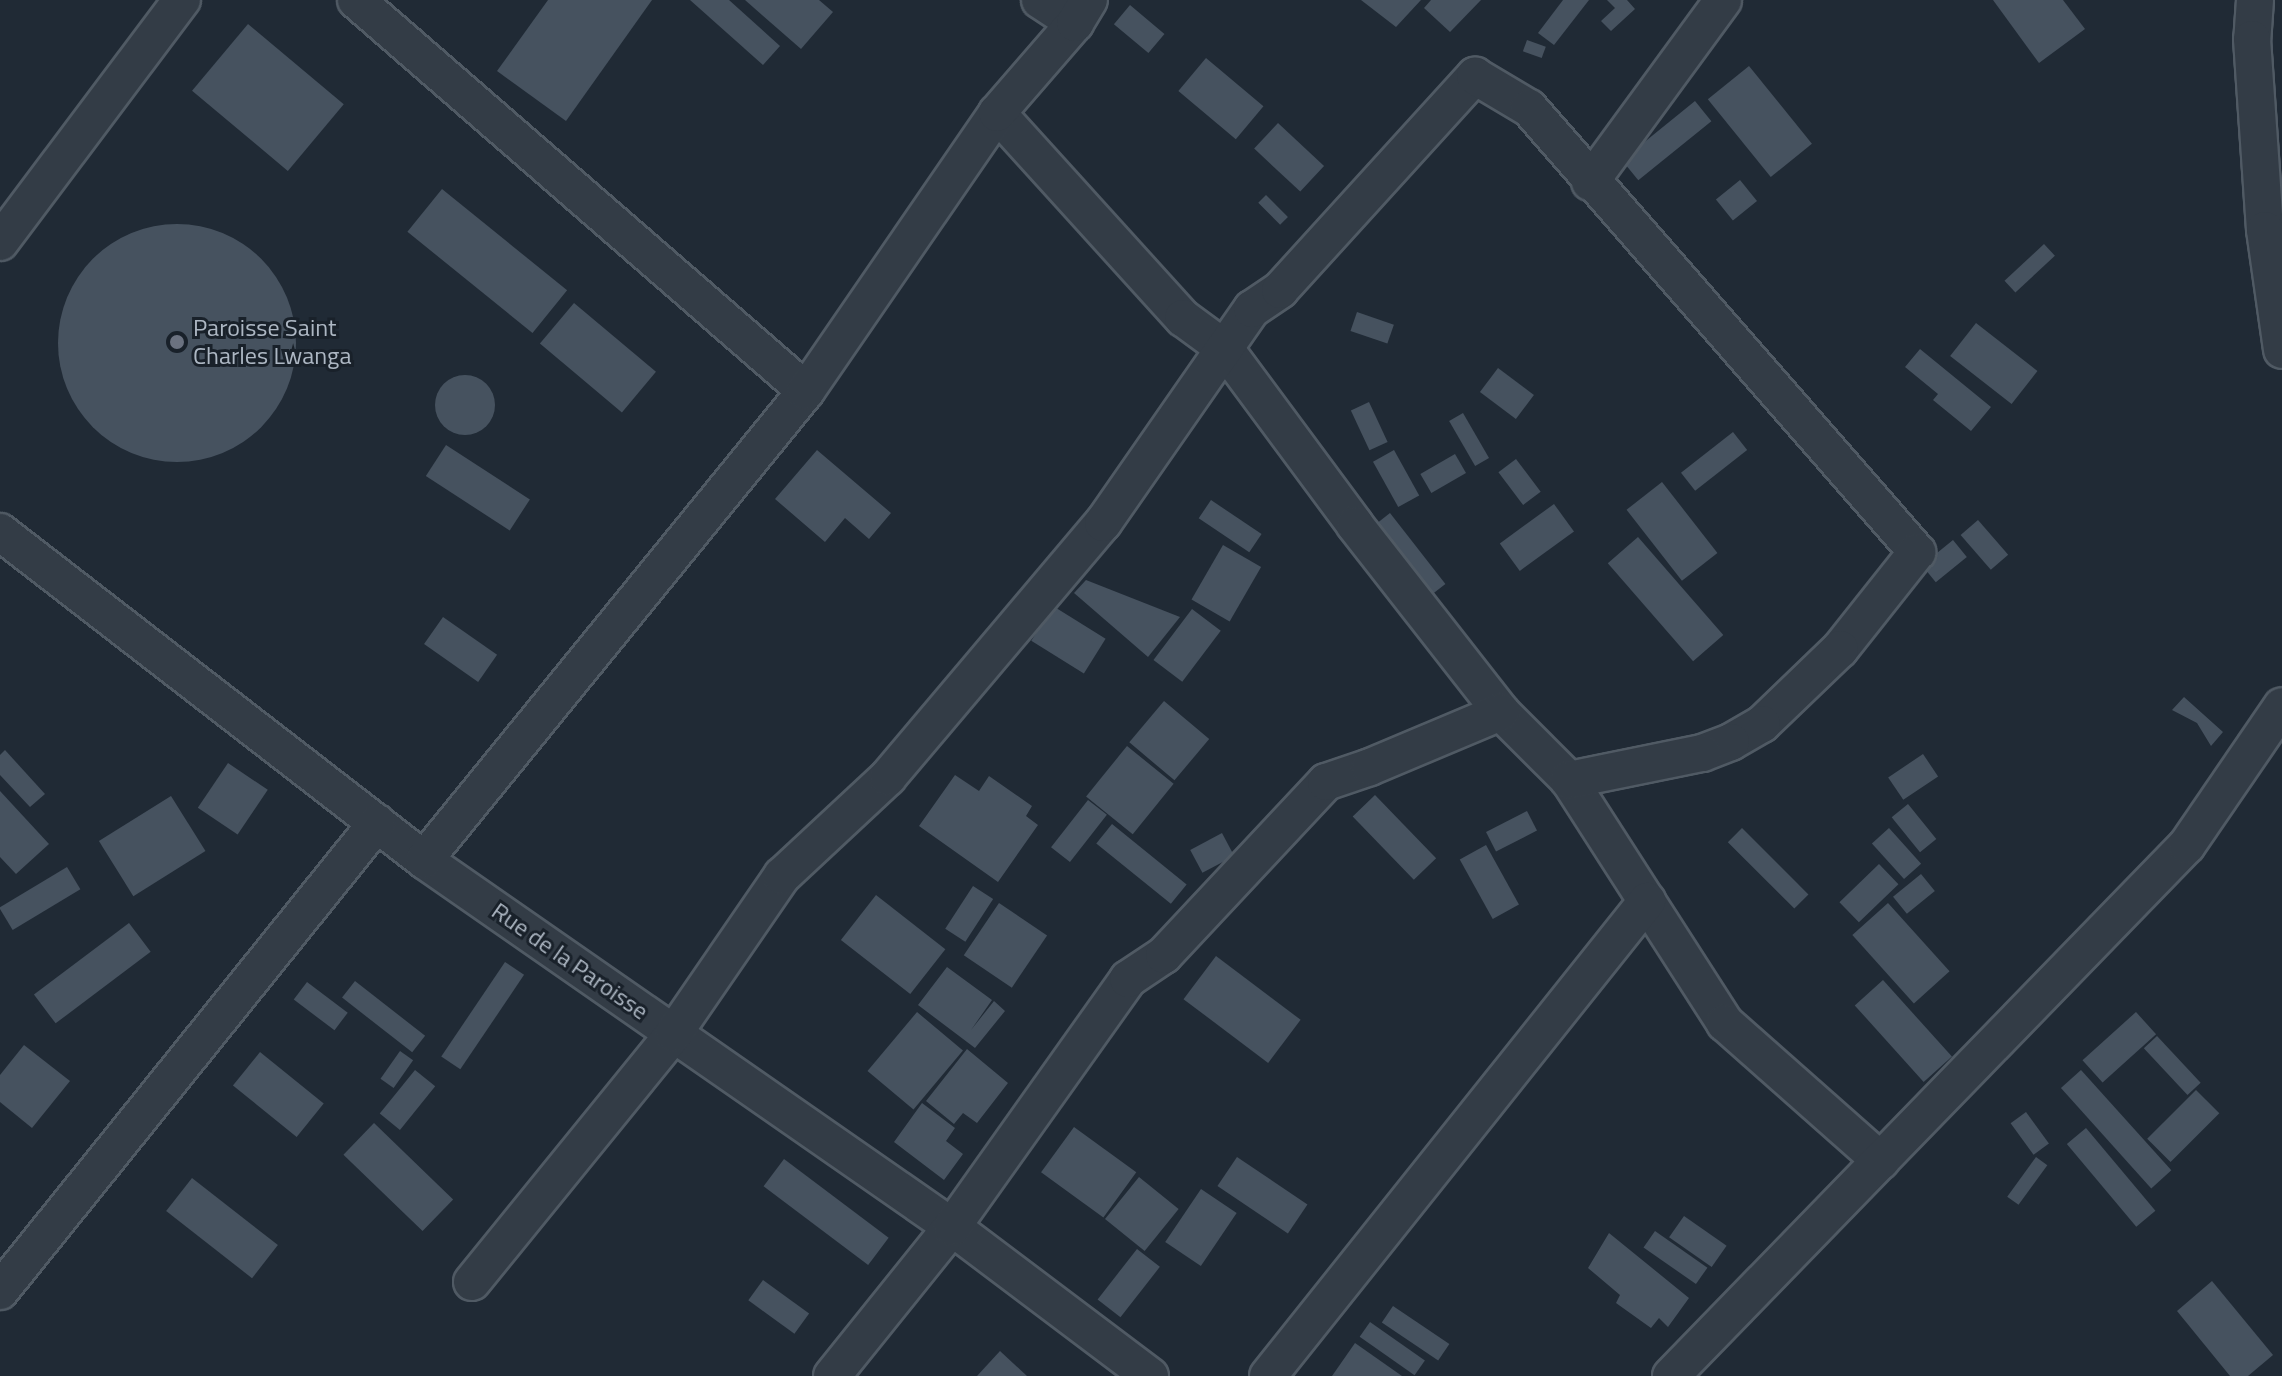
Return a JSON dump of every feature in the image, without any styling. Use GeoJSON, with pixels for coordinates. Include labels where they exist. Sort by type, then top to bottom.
{"type":"FeatureCollection","features":[{"type":"Feature","properties":{"kind":"street"},"geometry":{"type":"LineString","coordinates":[[0,242],[182,0]]}},
{"type":"Feature","properties":{"kind":"street"},"geometry":{"type":"LineString","coordinates":[[356,0],[806,391]]}},
{"type":"Feature","properties":{"kind":"street"},"geometry":{"type":"LineString","coordinates":[[424,860],[806,391],[997,113],[1082,12],[1040,0]]}},
{"type":"Feature","properties":{"kind":"street"},"geometry":{"type":"LineString","coordinates":[[1590,182],[1723,0]]}},
{"type":"Feature","properties":{"kind":"street"},"geometry":{"type":"LineString","coordinates":[[2255,0],[2252,39],[2265,230],[2282,350]]}},
{"type":"Feature","properties":{"kind":"street"},"geometry":{"type":"LineString","coordinates":[[472,1282],[674,1033],[782,876],[888,777],[1103,523],[1252,309],[1280,290],[1475,76],[1529,108],[1590,182],[1917,552],[1832,658],[1762,724],[1702,753],[1569,780]]}},
{"type":"Feature","properties":{"kind":"street"},"geometry":{"type":"LineString","coordinates":[[997,113],[1183,318],[1225,349],[1355,525],[1501,712],[1569,780],[1725,1023],[1881,1161]]}},
{"type":"Feature","properties":{"kind":"street","name":"Rue de la Paroisse"},"geometry":{"type":"LineString","coordinates":[[0,532],[424,860],[952,1227],[1150,1376]]}},
{"type":"Feature","properties":{"kind":"street"},"geometry":{"type":"LineString","coordinates":[[1671,1376],[2187,845],[2282,706]]}},
{"type":"Feature","properties":{"kind":"street"},"geometry":{"type":"LineString","coordinates":[[832,1376],[952,1227],[1128,979],[1164,955],[1326,782],[1370,767],[1501,712]]}},
{"type":"Feature","properties":{"kind":"street"},"geometry":{"type":"LineString","coordinates":[[0,1291],[377,823]]}},
{"type":"Feature","properties":{"kind":"street"},"geometry":{"type":"LineString","coordinates":[[1268,1376],[1647,901]]}},
{"type":"Feature","properties":{"kind":"building"},"geometry":{"type":"Polygon","coordinates":[[[548,0],[652,0],[566,121],[497,71],[548,0]]]}},
{"type":"Feature","properties":{"kind":"building"},"geometry":{"type":"Polygon","coordinates":[[[690,0],[729,0],[780,46],[763,65],[690,0]]]}},
{"type":"Feature","properties":{"kind":"building"},"geometry":{"type":"Polygon","coordinates":[[[745,0],[819,0],[833,12],[801,49],[745,0]]]}},
{"type":"Feature","properties":{"kind":"building"},"geometry":{"type":"Polygon","coordinates":[[[1361,0],[1421,0],[1396,27],[1361,0]]]}},
{"type":"Feature","properties":{"kind":"building"},"geometry":{"type":"Polygon","coordinates":[[[1431,0],[1481,0],[1450,32],[1424,8],[1431,0]]]}},
{"type":"Feature","properties":{"kind":"building"},"geometry":{"type":"Polygon","coordinates":[[[1563,0],[1589,0],[1554,45],[1538,33],[1563,0]]]}},
{"type":"Feature","properties":{"kind":"building"},"geometry":{"type":"Polygon","coordinates":[[[1607,0],[1627,0],[1635,9],[1611,31],[1601,21],[1615,8],[1607,0]]]}},
{"type":"Feature","properties":{"kind":"building"},"geometry":{"type":"Polygon","coordinates":[[[1993,0],[2063,0],[2085,29],[2039,63],[1993,0]]]}},
{"type":"Feature","properties":{"kind":"building"},"geometry":{"type":"Polygon","coordinates":[[[1130,5],[1164,34],[1148,53],[1114,24],[1130,5]]]}},
{"type":"Feature","properties":{"kind":"building"},"geometry":{"type":"Polygon","coordinates":[[[248,24],[344,104],[288,171],[192,91],[248,24]]]}},
{"type":"Feature","properties":{"kind":"building"},"geometry":{"type":"Polygon","coordinates":[[[1527,40],[1546,47],[1542,58],[1523,51],[1527,40]]]}},
{"type":"Feature","properties":{"kind":"building"},"geometry":{"type":"Polygon","coordinates":[[[1206,58],[1263,106],[1236,139],[1178,91],[1206,58]]]}},
{"type":"Feature","properties":{"kind":"building"},"geometry":{"type":"Polygon","coordinates":[[[1749,66],[1812,144],[1771,177],[1708,99],[1749,66]]]}},
{"type":"Feature","properties":{"kind":"building"},"geometry":{"type":"Polygon","coordinates":[[[1695,101],[1711,121],[1638,180],[1622,160],[1695,101]]]}},
{"type":"Feature","properties":{"kind":"building"},"geometry":{"type":"Polygon","coordinates":[[[1278,123],[1324,166],[1300,192],[1254,149],[1278,123]]]}},
{"type":"Feature","properties":{"kind":"building"},"geometry":{"type":"Polygon","coordinates":[[[1740,180],[1757,201],[1733,220],[1716,200],[1740,180]]]}},
{"type":"Feature","properties":{"kind":"building"},"geometry":{"type":"Polygon","coordinates":[[[442,189],[567,290],[533,333],[407,232],[442,189]]]}},
{"type":"Feature","properties":{"kind":"building"},"geometry":{"type":"Polygon","coordinates":[[[1266,195],[1288,217],[1280,225],[1258,203],[1266,195]]]}},
{"type":"Feature","properties":{"kind":"building","name":"Paroisse Saint Charles Lwanga"},"geometry":{"type":"Polygon","coordinates":[[[177,224],[222,233],[243,244],[261,259],[276,277],[287,298],[296,343],[287,388],[276,409],[261,427],[243,442],[222,453],[177,462],[132,453],[111,442],[93,427],[78,409],[67,388],[58,343],[67,298],[78,277],[93,259],[111,244],[132,233],[177,224]]]}},
{"type":"Feature","properties":{"kind":"building"},"geometry":{"type":"Polygon","coordinates":[[[2044,244],[2055,256],[2015,293],[2005,281],[2044,244]]]}},
{"type":"Feature","properties":{"kind":"building"},"geometry":{"type":"Polygon","coordinates":[[[574,303],[656,372],[622,412],[540,344],[574,303]]]}},
{"type":"Feature","properties":{"kind":"building"},"geometry":{"type":"Polygon","coordinates":[[[1357,312],[1394,325],[1387,344],[1350,331],[1357,312]]]}},
{"type":"Feature","properties":{"kind":"building"},"geometry":{"type":"Polygon","coordinates":[[[1976,323],[2037,371],[2012,404],[1950,356],[1976,323]]]}},
{"type":"Feature","properties":{"kind":"building"},"geometry":{"type":"Polygon","coordinates":[[[1920,349],[1991,407],[1971,431],[1933,400],[1938,394],[1905,367],[1920,349]]]}},
{"type":"Feature","properties":{"kind":"building"},"geometry":{"type":"Polygon","coordinates":[[[1498,368],[1534,395],[1516,419],[1480,392],[1498,368]]]}},
{"type":"Feature","properties":{"kind":"building"},"geometry":{"type":"Polygon","coordinates":[[[465,375],[477,377],[486,384],[493,393],[493,417],[486,426],[477,433],[465,435],[453,433],[444,426],[437,417],[435,405],[437,393],[444,384],[453,377],[465,375]]]}},
{"type":"Feature","properties":{"kind":"building"},"geometry":{"type":"Polygon","coordinates":[[[1369,402],[1388,442],[1369,450],[1351,410],[1369,402]]]}},
{"type":"Feature","properties":{"kind":"building"},"geometry":{"type":"Polygon","coordinates":[[[1463,413],[1489,458],[1475,466],[1449,421],[1463,413]]]}},
{"type":"Feature","properties":{"kind":"building"},"geometry":{"type":"Polygon","coordinates":[[[1733,432],[1747,450],[1695,491],[1681,473],[1733,432]]]}},
{"type":"Feature","properties":{"kind":"building"},"geometry":{"type":"Polygon","coordinates":[[[446,445],[530,499],[510,530],[426,476],[446,445]]]}},
{"type":"Feature","properties":{"kind":"building"},"geometry":{"type":"Polygon","coordinates":[[[817,450],[891,513],[869,539],[845,518],[825,542],[775,499],[817,450]]]}},
{"type":"Feature","properties":{"kind":"building"},"geometry":{"type":"Polygon","coordinates":[[[1394,450],[1419,495],[1398,507],[1373,462],[1394,450]]]}},
{"type":"Feature","properties":{"kind":"building"},"geometry":{"type":"Polygon","coordinates":[[[1455,454],[1466,473],[1431,493],[1420,474],[1455,454]]]}},
{"type":"Feature","properties":{"kind":"building"},"geometry":{"type":"Polygon","coordinates":[[[1516,459],[1541,492],[1523,505],[1498,472],[1516,459]]]}},
{"type":"Feature","properties":{"kind":"building"},"geometry":{"type":"Polygon","coordinates":[[[1662,482],[1717,553],[1682,581],[1627,510],[1662,482]]]}},
{"type":"Feature","properties":{"kind":"building"},"geometry":{"type":"Polygon","coordinates":[[[1211,500],[1262,534],[1249,552],[1199,518],[1211,500]]]}},
{"type":"Feature","properties":{"kind":"building"},"geometry":{"type":"Polygon","coordinates":[[[1554,504],[1574,532],[1520,571],[1500,543],[1554,504]]]}},
{"type":"Feature","properties":{"kind":"building"},"geometry":{"type":"Polygon","coordinates":[[[1390,513],[1445,584],[1427,598],[1372,527],[1390,513]]]}},
{"type":"Feature","properties":{"kind":"building"},"geometry":{"type":"Polygon","coordinates":[[[1978,520],[2008,555],[1991,570],[1961,535],[1978,520]]]}},
{"type":"Feature","properties":{"kind":"building"},"geometry":{"type":"Polygon","coordinates":[[[1638,537],[1723,635],[1693,661],[1608,563],[1638,537]]]}},
{"type":"Feature","properties":{"kind":"building"},"geometry":{"type":"Polygon","coordinates":[[[1953,540],[1967,557],[1936,582],[1922,565],[1953,540]]]}},
{"type":"Feature","properties":{"kind":"building"},"geometry":{"type":"Polygon","coordinates":[[[1223,545],[1261,567],[1230,622],[1192,600],[1223,545]]]}},
{"type":"Feature","properties":{"kind":"building"},"geometry":{"type":"Polygon","coordinates":[[[1086,580],[1180,617],[1148,657],[1074,593],[1086,580]]]}},
{"type":"Feature","properties":{"kind":"building"},"geometry":{"type":"Polygon","coordinates":[[[1053,606],[1106,639],[1084,674],[1031,641],[1053,606]]]}},
{"type":"Feature","properties":{"kind":"building"},"geometry":{"type":"Polygon","coordinates":[[[1192,609],[1221,631],[1182,682],[1153,660],[1192,609]]]}},
{"type":"Feature","properties":{"kind":"building"},"geometry":{"type":"Polygon","coordinates":[[[443,617],[497,655],[478,682],[424,644],[443,617]]]}},
{"type":"Feature","properties":{"kind":"building"},"geometry":{"type":"Polygon","coordinates":[[[2184,697],[2223,732],[2211,746],[2197,723],[2172,710],[2184,697]]]}},
{"type":"Feature","properties":{"kind":"building"},"geometry":{"type":"Polygon","coordinates":[[[1164,701],[1209,739],[1174,780],[1129,742],[1164,701]]]}},
{"type":"Feature","properties":{"kind":"building"},"geometry":{"type":"Polygon","coordinates":[[[1127,746],[1174,784],[1133,834],[1086,797],[1127,746]]]}},
{"type":"Feature","properties":{"kind":"building"},"geometry":{"type":"Polygon","coordinates":[[[5,750],[45,794],[30,807],[0,775],[0,755],[5,750]]]}},
{"type":"Feature","properties":{"kind":"building"},"geometry":{"type":"Polygon","coordinates":[[[1923,754],[1938,776],[1903,800],[1888,777],[1923,754]]]}},
{"type":"Feature","properties":{"kind":"building"},"geometry":{"type":"Polygon","coordinates":[[[228,763],[268,790],[238,835],[198,808],[228,763]]]}},
{"type":"Feature","properties":{"kind":"building"},"geometry":{"type":"Polygon","coordinates":[[[955,775],[979,791],[989,776],[1032,806],[1026,816],[1038,825],[998,882],[919,826],[955,775]]]}},
{"type":"Feature","properties":{"kind":"building"},"geometry":{"type":"Polygon","coordinates":[[[0,791],[49,844],[16,874],[0,857],[0,791]]]}},
{"type":"Feature","properties":{"kind":"building"},"geometry":{"type":"Polygon","coordinates":[[[1375,795],[1436,858],[1414,880],[1353,817],[1375,795]]]}},
{"type":"Feature","properties":{"kind":"building"},"geometry":{"type":"Polygon","coordinates":[[[171,796],[205,851],[133,896],[99,841],[171,796]]]}},
{"type":"Feature","properties":{"kind":"building"},"geometry":{"type":"Polygon","coordinates":[[[1088,800],[1107,815],[1070,862],[1051,847],[1088,800]]]}},
{"type":"Feature","properties":{"kind":"building"},"geometry":{"type":"Polygon","coordinates":[[[1908,804],[1936,839],[1920,852],[1892,817],[1908,804]]]}},
{"type":"Feature","properties":{"kind":"building"},"geometry":{"type":"Polygon","coordinates":[[[1527,811],[1537,831],[1496,851],[1486,832],[1527,811]]]}},
{"type":"Feature","properties":{"kind":"building"},"geometry":{"type":"Polygon","coordinates":[[[1112,824],[1187,884],[1171,904],[1096,843],[1112,824]]]}},
{"type":"Feature","properties":{"kind":"building"},"geometry":{"type":"Polygon","coordinates":[[[1742,828],[1808,894],[1794,909],[1728,842],[1742,828]]]}},
{"type":"Feature","properties":{"kind":"building"},"geometry":{"type":"Polygon","coordinates":[[[1889,828],[1921,864],[1904,879],[1872,843],[1889,828]]]}},
{"type":"Feature","properties":{"kind":"building"},"geometry":{"type":"Polygon","coordinates":[[[1222,833],[1234,856],[1202,873],[1190,850],[1222,833]]]}},
{"type":"Feature","properties":{"kind":"building"},"geometry":{"type":"Polygon","coordinates":[[[1486,845],[1519,904],[1493,919],[1460,860],[1486,845]]]}},
{"type":"Feature","properties":{"kind":"building"},"geometry":{"type":"Polygon","coordinates":[[[1879,864],[1898,884],[1859,922],[1839,902],[1879,864]]]}},
{"type":"Feature","properties":{"kind":"building"},"geometry":{"type":"Polygon","coordinates":[[[67,867],[80,889],[13,930],[0,907],[67,867]]]}},
{"type":"Feature","properties":{"kind":"building"},"geometry":{"type":"Polygon","coordinates":[[[1921,874],[1935,891],[1907,914],[1893,897],[1921,874]]]}},
{"type":"Feature","properties":{"kind":"building"},"geometry":{"type":"Polygon","coordinates":[[[973,886],[993,899],[965,942],[945,929],[973,886]]]}},
{"type":"Feature","properties":{"kind":"building"},"geometry":{"type":"Polygon","coordinates":[[[876,895],[945,949],[910,994],[841,940],[876,895]]]}},
{"type":"Feature","properties":{"kind":"building"},"geometry":{"type":"Polygon","coordinates":[[[999,903],[1047,935],[1012,988],[964,955],[999,903]]]}},
{"type":"Feature","properties":{"kind":"building"},"geometry":{"type":"Polygon","coordinates":[[[1888,903],[1950,971],[1914,1003],[1852,935],[1888,903]]]}},
{"type":"Feature","properties":{"kind":"building"},"geometry":{"type":"Polygon","coordinates":[[[129,923],[151,952],[56,1023],[34,995],[129,923]]]}},
{"type":"Feature","properties":{"kind":"building"},"geometry":{"type":"Polygon","coordinates":[[[1216,956],[1301,1020],[1268,1063],[1184,999],[1216,956]]]}},
{"type":"Feature","properties":{"kind":"building"},"geometry":{"type":"Polygon","coordinates":[[[505,962],[524,975],[460,1069],[441,1057],[505,962]]]}},
{"type":"Feature","properties":{"kind":"building"},"geometry":{"type":"Polygon","coordinates":[[[947,967],[992,1000],[971,1030],[994,1001],[1005,1011],[975,1048],[918,1005],[947,967]]]}},
{"type":"Feature","properties":{"kind":"building"},"geometry":{"type":"Polygon","coordinates":[[[1883,980],[1952,1057],[1924,1082],[1855,1005],[1883,980]]]}},
{"type":"Feature","properties":{"kind":"building"},"geometry":{"type":"Polygon","coordinates":[[[355,981],[425,1036],[412,1052],[342,998],[355,981]]]}},
{"type":"Feature","properties":{"kind":"building"},"geometry":{"type":"Polygon","coordinates":[[[307,982],[348,1013],[334,1030],[294,1000],[307,982]]]}},
{"type":"Feature","properties":{"kind":"building"},"geometry":{"type":"Polygon","coordinates":[[[917,1012],[963,1051],[913,1110],[868,1071],[917,1012]]]}},
{"type":"Feature","properties":{"kind":"building"},"geometry":{"type":"Polygon","coordinates":[[[2136,1012],[2156,1034],[2103,1082],[2082,1060],[2136,1012]]]}},
{"type":"Feature","properties":{"kind":"building"},"geometry":{"type":"Polygon","coordinates":[[[2157,1036],[2201,1083],[2187,1095],[2144,1048],[2157,1036]]]}},
{"type":"Feature","properties":{"kind":"building"},"geometry":{"type":"Polygon","coordinates":[[[24,1045],[70,1081],[32,1128],[0,1102],[0,1075],[24,1045]]]}},
{"type":"Feature","properties":{"kind":"building"},"geometry":{"type":"Polygon","coordinates":[[[967,1049],[1008,1083],[977,1123],[963,1113],[954,1124],[926,1101],[967,1049]]]}},
{"type":"Feature","properties":{"kind":"building"},"geometry":{"type":"Polygon","coordinates":[[[400,1051],[413,1060],[394,1088],[380,1079],[400,1051]]]}},
{"type":"Feature","properties":{"kind":"building"},"geometry":{"type":"Polygon","coordinates":[[[260,1052],[324,1104],[297,1137],[233,1085],[260,1052]]]}},
{"type":"Feature","properties":{"kind":"building"},"geometry":{"type":"Polygon","coordinates":[[[415,1070],[435,1086],[400,1130],[380,1114],[415,1070]]]}},
{"type":"Feature","properties":{"kind":"building"},"geometry":{"type":"Polygon","coordinates":[[[2081,1070],[2171,1170],[2151,1188],[2061,1088],[2081,1070]]]}},
{"type":"Feature","properties":{"kind":"building"},"geometry":{"type":"Polygon","coordinates":[[[2196,1090],[2219,1113],[2171,1162],[2147,1139],[2196,1090]]]}},
{"type":"Feature","properties":{"kind":"building"},"geometry":{"type":"Polygon","coordinates":[[[922,1103],[955,1128],[946,1141],[963,1154],[944,1180],[894,1142],[922,1103]]]}},
{"type":"Feature","properties":{"kind":"building"},"geometry":{"type":"Polygon","coordinates":[[[2026,1112],[2049,1144],[2034,1155],[2011,1123],[2026,1112]]]}},
{"type":"Feature","properties":{"kind":"building"},"geometry":{"type":"Polygon","coordinates":[[[374,1123],[453,1199],[423,1231],[343,1155],[374,1123]]]}},
{"type":"Feature","properties":{"kind":"building"},"geometry":{"type":"Polygon","coordinates":[[[1074,1127],[1136,1172],[1103,1218],[1041,1172],[1074,1127]]]}},
{"type":"Feature","properties":{"kind":"building"},"geometry":{"type":"Polygon","coordinates":[[[2086,1128],[2155,1211],[2136,1227],[2067,1144],[2086,1128]]]}},
{"type":"Feature","properties":{"kind":"building"},"geometry":{"type":"Polygon","coordinates":[[[1237,1157],[1307,1205],[1288,1234],[1217,1186],[1237,1157]]]}},
{"type":"Feature","properties":{"kind":"building"},"geometry":{"type":"Polygon","coordinates":[[[2036,1157],[2047,1165],[2019,1205],[2007,1197],[2036,1157]]]}},
{"type":"Feature","properties":{"kind":"building"},"geometry":{"type":"Polygon","coordinates":[[[784,1159],[889,1238],[868,1265],[764,1186],[784,1159]]]}},
{"type":"Feature","properties":{"kind":"building"},"geometry":{"type":"Polygon","coordinates":[[[1139,1177],[1179,1209],[1145,1251],[1105,1219],[1139,1177]]]}},
{"type":"Feature","properties":{"kind":"building"},"geometry":{"type":"Polygon","coordinates":[[[192,1178],[278,1245],[252,1278],[166,1211],[192,1178]]]}},
{"type":"Feature","properties":{"kind":"building"},"geometry":{"type":"Polygon","coordinates":[[[1201,1189],[1237,1213],[1201,1266],[1165,1242],[1201,1189]]]}},
{"type":"Feature","properties":{"kind":"building"},"geometry":{"type":"Polygon","coordinates":[[[1684,1216],[1727,1246],[1712,1267],[1669,1237],[1684,1216]]]}},
{"type":"Feature","properties":{"kind":"building"},"geometry":{"type":"Polygon","coordinates":[[[1655,1231],[1707,1268],[1696,1284],[1644,1247],[1655,1231]]]}},
{"type":"Feature","properties":{"kind":"building"},"geometry":{"type":"Polygon","coordinates":[[[1609,1233],[1689,1298],[1668,1327],[1659,1318],[1651,1328],[1616,1303],[1620,1295],[1588,1268],[1609,1233]]]}},
{"type":"Feature","properties":{"kind":"building"},"geometry":{"type":"Polygon","coordinates":[[[1137,1249],[1160,1267],[1120,1317],[1098,1299],[1137,1249]]]}},
{"type":"Feature","properties":{"kind":"building"},"geometry":{"type":"Polygon","coordinates":[[[763,1280],[809,1314],[794,1334],[748,1300],[763,1280]]]}},
{"type":"Feature","properties":{"kind":"building"},"geometry":{"type":"Polygon","coordinates":[[[2212,1281],[2273,1355],[2248,1376],[2230,1376],[2177,1311],[2212,1281]]]}},
{"type":"Feature","properties":{"kind":"building"},"geometry":{"type":"Polygon","coordinates":[[[1393,1306],[1449,1344],[1438,1361],[1382,1323],[1393,1306]]]}},
{"type":"Feature","properties":{"kind":"building"},"geometry":{"type":"Polygon","coordinates":[[[1370,1322],[1425,1360],[1415,1375],[1360,1337],[1370,1322]]]}},
{"type":"Feature","properties":{"kind":"building"},"geometry":{"type":"Polygon","coordinates":[[[1355,1343],[1402,1376],[1332,1376],[1355,1343]]]}},
{"type":"Feature","properties":{"kind":"building"},"geometry":{"type":"Polygon","coordinates":[[[1000,1351],[1027,1376],[977,1376],[1000,1351]]]}},
{"type":"Feature","properties":{"kind":"place","name":"Paroisse Saint Charles Lwanga"},"geometry":{"type":"Point","coordinates":[177,342]}}]}
